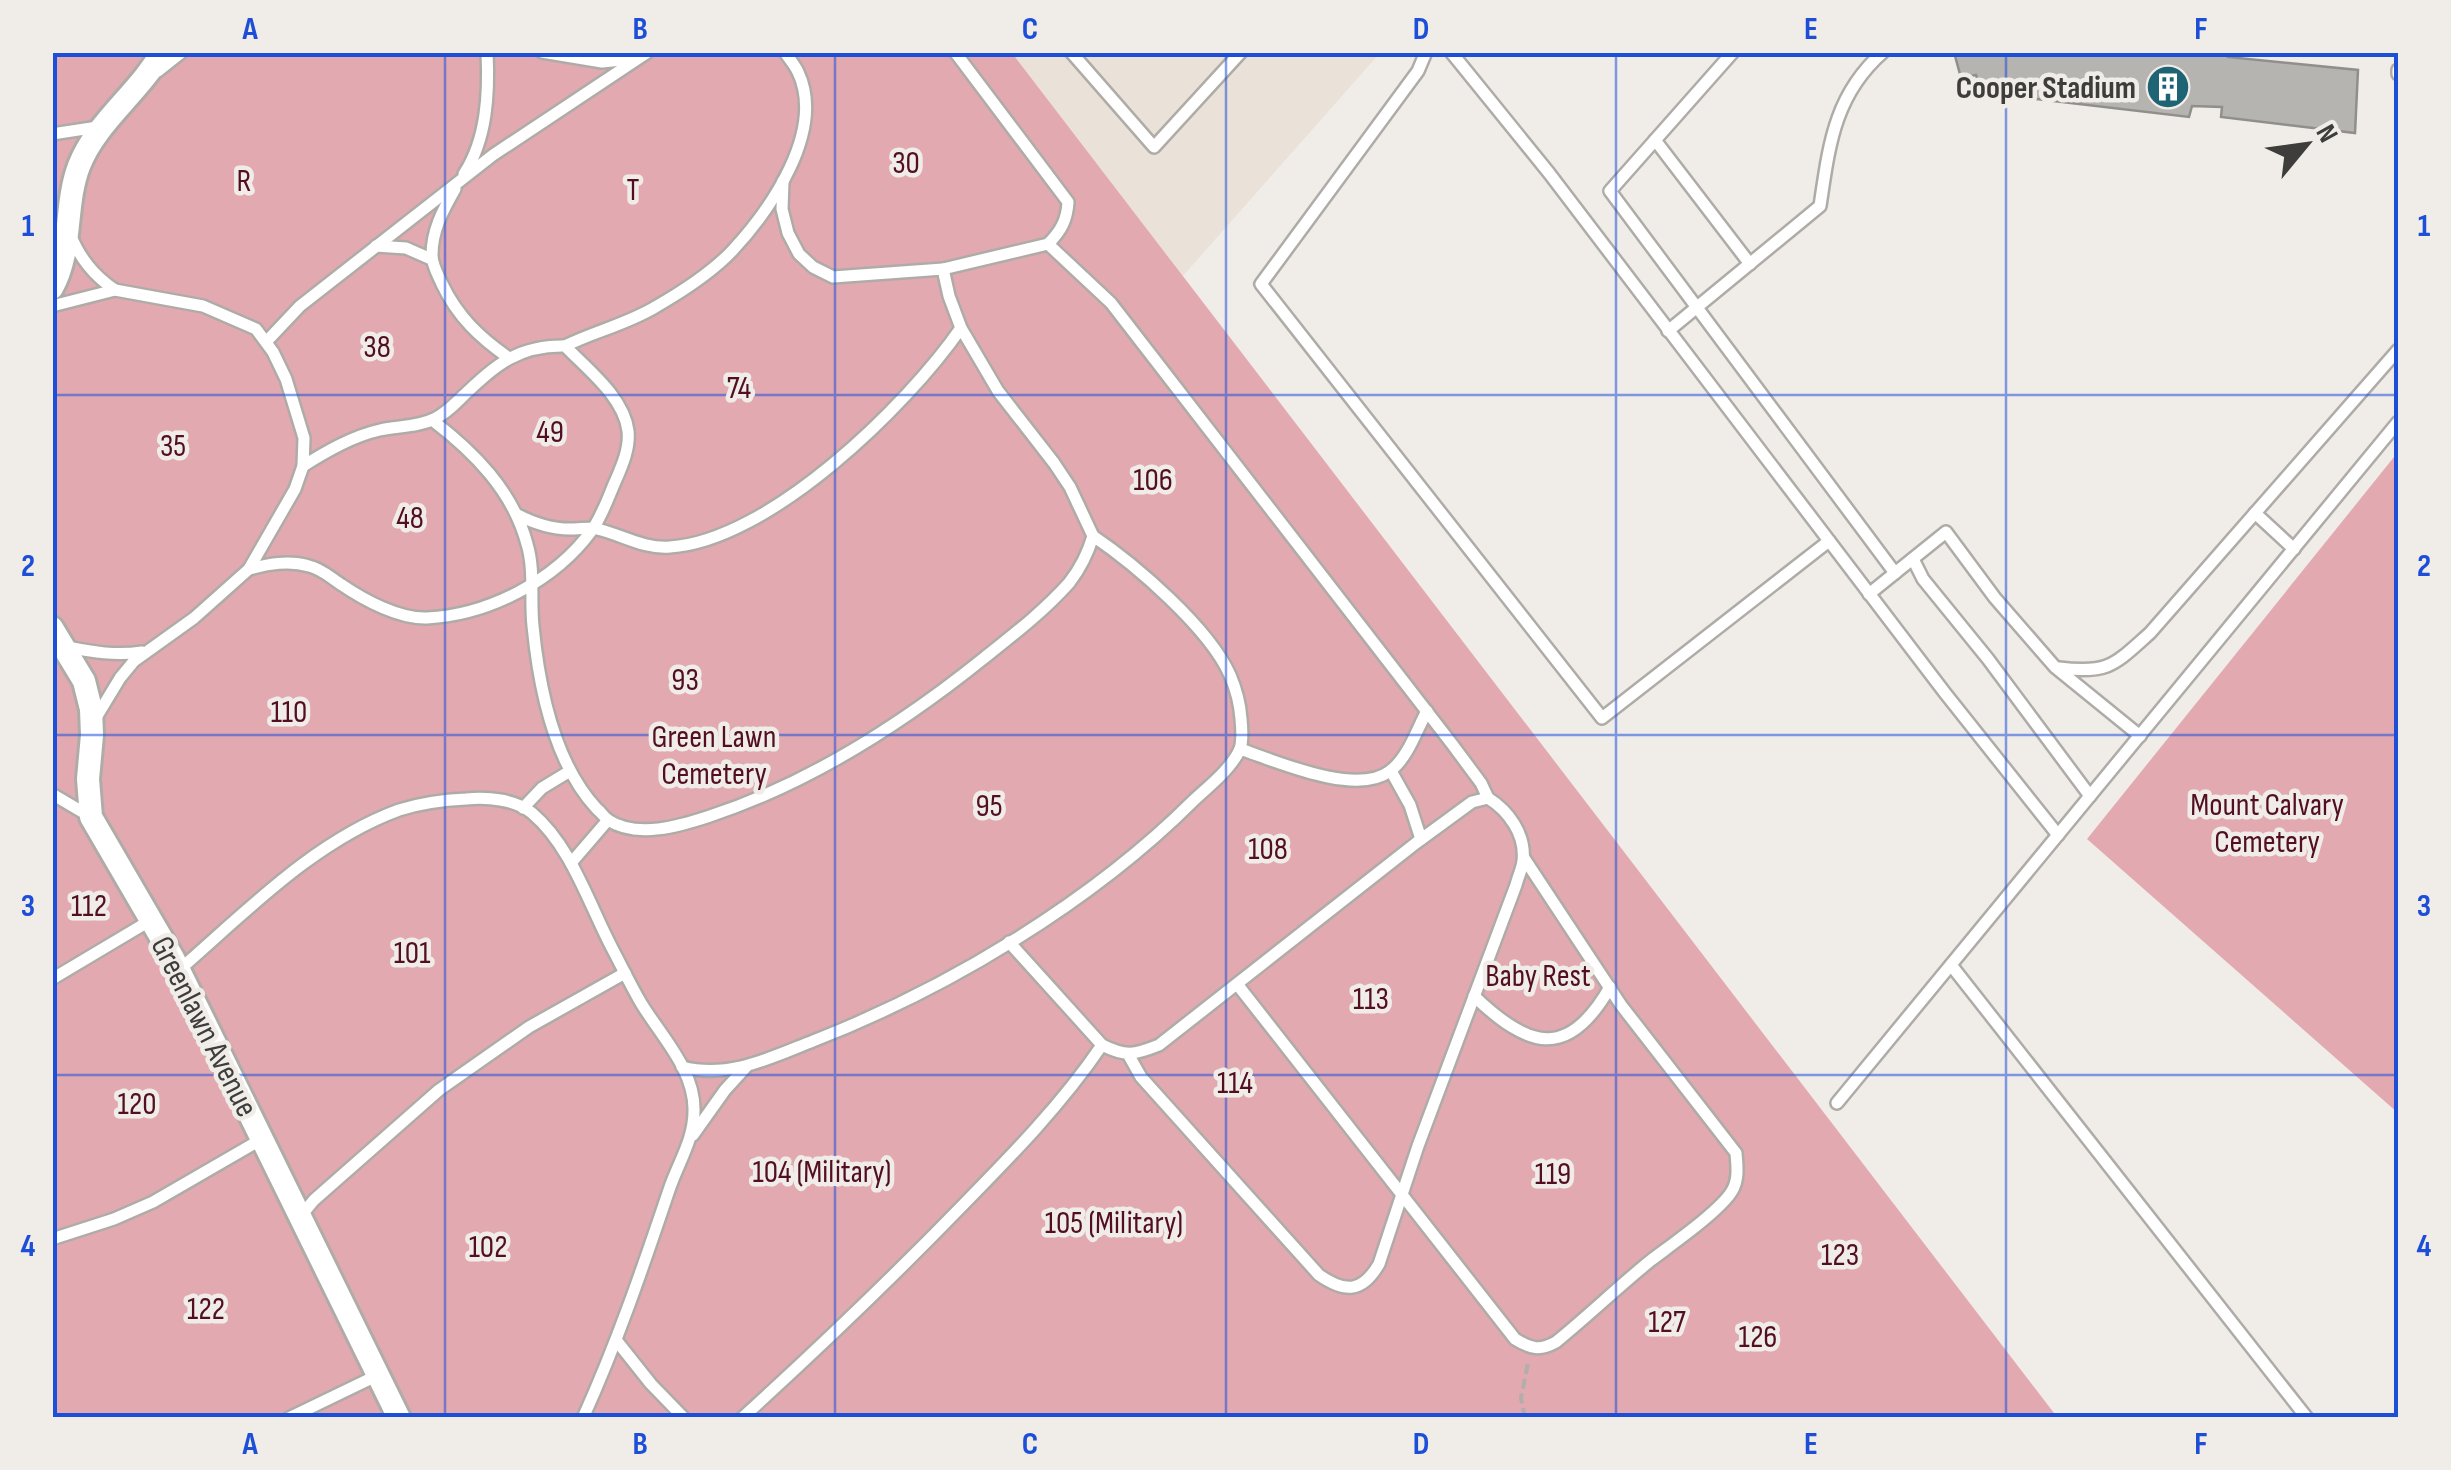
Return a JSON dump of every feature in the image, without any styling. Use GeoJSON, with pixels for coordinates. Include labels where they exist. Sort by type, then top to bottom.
{"type":"FeatureCollection","features":[{"type":"Feature","properties":{"kind":"street"},"geometry":{"type":"LineString","coordinates":[[52,288],[66,250],[79,165],[162,52]]}},
{"type":"Feature","properties":{"kind":"street","name":"Greenlawn Avenue"},"geometry":{"type":"LineString","coordinates":[[56,639],[84,682],[91,710],[91,816],[178,970],[399,1418]]}},
{"type":"Feature","properties":{"kind":"lane"},"geometry":{"type":"LineString","coordinates":[[139,86],[182,52]]}},
{"type":"Feature","properties":{"kind":"lane"},"geometry":{"type":"LineString","coordinates":[[488,52],[489,90],[474,158],[439,216],[431,259],[458,315],[509,358]]}},
{"type":"Feature","properties":{"kind":"lane"},"geometry":{"type":"LineString","coordinates":[[542,52],[602,62],[643,55]]}},
{"type":"Feature","properties":{"kind":"lane"},"geometry":{"type":"LineString","coordinates":[[303,466],[378,430],[432,420],[509,358],[545,346],[565,346],[620,325],[694,282],[730,252],[771,201],[800,145],[804,96],[799,74],[785,52]]}},
{"type":"Feature","properties":{"kind":"lane"},"geometry":{"type":"LineString","coordinates":[[783,181],[782,209],[799,254],[813,267],[833,276],[943,269],[1048,244],[1059,233],[1068,202],[955,52]]}},
{"type":"Feature","properties":{"kind":"lane"},"geometry":{"type":"LineString","coordinates":[[1071,52],[1154,146],[1241,52]]}},
{"type":"Feature","properties":{"kind":"lane"},"geometry":{"type":"LineString","coordinates":[[1426,52],[1418,71],[1261,284],[1602,718],[1829,541]]}},
{"type":"Feature","properties":{"kind":"lane"},"geometry":{"type":"LineString","coordinates":[[1451,52],[1549,173],[2058,835]]}},
{"type":"Feature","properties":{"kind":"lane"},"geometry":{"type":"LineString","coordinates":[[1732,52],[1610,191],[1894,573]]}},
{"type":"Feature","properties":{"kind":"lane"},"geometry":{"type":"LineString","coordinates":[[1668,331],[1820,206],[1829,143],[1843,102],[1883,52]]}},
{"type":"Feature","properties":{"kind":"lane"},"geometry":{"type":"LineString","coordinates":[[266,342],[300,306],[459,182],[643,55]]}},
{"type":"Feature","properties":{"kind":"lane"},"geometry":{"type":"LineString","coordinates":[[52,134],[104,126]]}},
{"type":"Feature","properties":{"kind":"lane"},"geometry":{"type":"LineString","coordinates":[[1655,140],[1750,264]]}},
{"type":"Feature","properties":{"kind":"lane"},"geometry":{"type":"LineString","coordinates":[[68,230],[91,270],[115,290]]}},
{"type":"Feature","properties":{"kind":"lane"},"geometry":{"type":"LineString","coordinates":[[1048,244],[1111,302],[1481,782],[1488,798],[1504,808],[1520,834],[1524,858],[1610,988],[1736,1153],[1732,1193],[1556,1342],[1545,1348],[1530,1348],[1515,1339],[1238,984]]}},
{"type":"Feature","properties":{"kind":"lane"},"geometry":{"type":"LineString","coordinates":[[376,246],[406,248],[431,259]]}},
{"type":"Feature","properties":{"kind":"lane"},"geometry":{"type":"LineString","coordinates":[[682,1067],[713,1072],[746,1067],[856,1024],[1008,942],[1091,887],[1146,844],[1215,780],[1240,749],[1240,705],[1216,652],[1138,570],[1093,536],[1070,487],[998,391],[961,328],[943,269]]}},
{"type":"Feature","properties":{"kind":"lane"},"geometry":{"type":"LineString","coordinates":[[52,306],[115,290],[203,306],[256,329],[286,380],[304,438],[303,466],[295,488],[248,569],[194,618],[134,661],[92,725]]}},
{"type":"Feature","properties":{"kind":"lane"},"geometry":{"type":"LineString","coordinates":[[516,514],[550,528],[594,528],[646,546],[669,548],[724,534],[830,466],[902,402],[961,328]]}},
{"type":"Feature","properties":{"kind":"lane"},"geometry":{"type":"LineString","coordinates":[[248,569],[270,564],[307,565],[367,599],[421,618],[477,609],[531,585],[577,548],[594,528],[619,472],[629,433],[623,412],[565,346]]}},
{"type":"Feature","properties":{"kind":"lane"},"geometry":{"type":"LineString","coordinates":[[2055,668],[2091,672],[2118,662],[2150,633],[2394,366],[2398,350]]}},
{"type":"Feature","properties":{"kind":"lane"},"geometry":{"type":"LineString","coordinates":[[432,420],[472,454],[504,491],[516,514],[528,544],[533,630],[541,674],[564,760],[586,796],[608,820],[634,829],[668,828],[750,803],[849,753],[954,683],[1046,606],[1084,561],[1093,536]]}},
{"type":"Feature","properties":{"kind":"lane"},"geometry":{"type":"LineString","coordinates":[[1837,1103],[2398,422]]}},
{"type":"Feature","properties":{"kind":"lane"},"geometry":{"type":"LineString","coordinates":[[2255,514],[2294,549]]}},
{"type":"Feature","properties":{"kind":"lane"},"geometry":{"type":"LineString","coordinates":[[1869,594],[1946,532],[1995,598],[2055,668],[2140,736]]}},
{"type":"Feature","properties":{"kind":"lane"},"geometry":{"type":"LineString","coordinates":[[1913,559],[1923,580],[1988,659],[2090,796]]}},
{"type":"Feature","properties":{"kind":"lane"},"geometry":{"type":"LineString","coordinates":[[56,639],[106,654],[149,650]]}},
{"type":"Feature","properties":{"kind":"lane"},"geometry":{"type":"LineString","coordinates":[[1240,749],[1342,780],[1378,777],[1391,771],[1402,757],[1426,710]]}},
{"type":"Feature","properties":{"kind":"lane"},"geometry":{"type":"LineString","coordinates":[[523,808],[542,788],[570,771]]}},
{"type":"Feature","properties":{"kind":"lane"},"geometry":{"type":"LineString","coordinates":[[1391,771],[1410,805],[1420,839]]}},
{"type":"Feature","properties":{"kind":"lane"},"geometry":{"type":"LineString","coordinates":[[52,794],[91,816]]}},
{"type":"Feature","properties":{"kind":"lane"},"geometry":{"type":"LineString","coordinates":[[178,970],[305,863],[372,822],[436,801],[476,798],[508,802],[530,812],[571,863],[596,920],[690,1085],[694,1108],[691,1138]]}},
{"type":"Feature","properties":{"kind":"lane"},"geometry":{"type":"LineString","coordinates":[[1008,942],[1102,1045],[1119,1054],[1137,1054],[1158,1046],[1420,839],[1472,802],[1488,798]]}},
{"type":"Feature","properties":{"kind":"lane"},"geometry":{"type":"LineString","coordinates":[[571,863],[608,820]]}},
{"type":"Feature","properties":{"kind":"lane"},"geometry":{"type":"LineString","coordinates":[[1128,1054],[1141,1077],[1319,1275],[1337,1288],[1354,1287],[1370,1280],[1524,858]]}},
{"type":"Feature","properties":{"kind":"lane"},"geometry":{"type":"LineString","coordinates":[[52,979],[151,920]]}},
{"type":"Feature","properties":{"kind":"lane"},"geometry":{"type":"LineString","coordinates":[[1951,965],[2307,1418]]}},
{"type":"Feature","properties":{"kind":"lane"},"geometry":{"type":"LineString","coordinates":[[300,1217],[314,1200],[439,1090],[530,1026],[625,974]]}},
{"type":"Feature","properties":{"kind":"lane"},"geometry":{"type":"LineString","coordinates":[[1474,996],[1524,1035],[1548,1041],[1566,1036],[1583,1023],[1610,988]]}},
{"type":"Feature","properties":{"kind":"lane"},"geometry":{"type":"LineString","coordinates":[[742,1418],[834,1334],[1044,1122],[1102,1045]]}},
{"type":"Feature","properties":{"kind":"lane"},"geometry":{"type":"LineString","coordinates":[[584,1418],[675,1172],[691,1138],[746,1067]]}},
{"type":"Feature","properties":{"kind":"lane"},"geometry":{"type":"LineString","coordinates":[[52,1239],[153,1202],[262,1139]]}},
{"type":"Feature","properties":{"kind":"lane"},"geometry":{"type":"LineString","coordinates":[[616,1340],[684,1418]]}},
{"type":"Feature","properties":{"kind":"lane"},"geometry":{"type":"LineString","coordinates":[[288,1418],[378,1375]]}},
{"type":"Feature","properties":{"kind":"path"},"geometry":{"type":"LineString","coordinates":[[1525,1418],[1521,1398],[1530,1348]]}},
{"type":"Feature","properties":{"kind":"shaded area"},"geometry":{"type":"Polygon","coordinates":[[[1012,53],[1380,53],[1183,276],[1012,53]]]}},
{"type":"Feature","properties":{"kind":"green space","name":"Green Lawn Cemetery"},"geometry":{"type":"Polygon","coordinates":[[[52,53],[1012,53],[2057,1417],[53,1417],[52,53]]]}},
{"type":"Feature","properties":{"kind":"green space","name":"Mount Calvary Cemetery"},"geometry":{"type":"Polygon","coordinates":[[[2398,452],[2398,1113],[2087,839],[2398,452]]]}},
{"type":"Feature","properties":{"kind":"building","name":"Cooper Stadium"},"geometry":{"type":"Polygon","coordinates":[[[1954,52],[2229,52],[2228,57],[2358,70],[2355,133],[2221,117],[2222,107],[2192,106],[2189,117],[2003,95],[1983,98],[1976,75],[1961,78],[1954,52]]]}},
{"type":"Feature","properties":{"kind":"place","name":"Cooper Stadium"},"geometry":{"type":"Point","coordinates":[2168,87]}},
{"type":"Feature","properties":{"kind":"park label","name":"30"},"geometry":{"type":"Point","coordinates":[906,162]}},
{"type":"Feature","properties":{"kind":"park label","name":"R"},"geometry":{"type":"Point","coordinates":[244,180]}},
{"type":"Feature","properties":{"kind":"park label","name":"T"},"geometry":{"type":"Point","coordinates":[633,189]}},
{"type":"Feature","properties":{"kind":"park label","name":"38"},"geometry":{"type":"Point","coordinates":[377,346]}},
{"type":"Feature","properties":{"kind":"park label","name":"74"},"geometry":{"type":"Point","coordinates":[739,387]}},
{"type":"Feature","properties":{"kind":"park label","name":"49"},"geometry":{"type":"Point","coordinates":[550,431]}},
{"type":"Feature","properties":{"kind":"park label","name":"35"},"geometry":{"type":"Point","coordinates":[173,445]}},
{"type":"Feature","properties":{"kind":"park label","name":"106"},"geometry":{"type":"Point","coordinates":[1153,479]}},
{"type":"Feature","properties":{"kind":"park label","name":"48"},"geometry":{"type":"Point","coordinates":[410,517]}},
{"type":"Feature","properties":{"kind":"park label","name":"93"},"geometry":{"type":"Point","coordinates":[685,679]}},
{"type":"Feature","properties":{"kind":"park label","name":"110"},"geometry":{"type":"Point","coordinates":[289,711]}},
{"type":"Feature","properties":{"kind":"park label","name":"95"},"geometry":{"type":"Point","coordinates":[989,805]}},
{"type":"Feature","properties":{"kind":"park label","name":"108"},"geometry":{"type":"Point","coordinates":[1268,848]}},
{"type":"Feature","properties":{"kind":"park label","name":"112"},"geometry":{"type":"Point","coordinates":[89,905]}},
{"type":"Feature","properties":{"kind":"park label","name":"101"},"geometry":{"type":"Point","coordinates":[412,952]}},
{"type":"Feature","properties":{"kind":"park label","name":"Baby Rest"},"geometry":{"type":"Point","coordinates":[1538,975]}},
{"type":"Feature","properties":{"kind":"park label","name":"113"},"geometry":{"type":"Point","coordinates":[1371,998]}},
{"type":"Feature","properties":{"kind":"park label","name":"114"},"geometry":{"type":"Point","coordinates":[1235,1082]}},
{"type":"Feature","properties":{"kind":"park label","name":"120"},"geometry":{"type":"Point","coordinates":[137,1103]}},
{"type":"Feature","properties":{"kind":"park label","name":"104 (Military)"},"geometry":{"type":"Point","coordinates":[822,1171]}},
{"type":"Feature","properties":{"kind":"park label","name":"119"},"geometry":{"type":"Point","coordinates":[1553,1173]}},
{"type":"Feature","properties":{"kind":"park label","name":"105 (Military)"},"geometry":{"type":"Point","coordinates":[1114,1222]}},
{"type":"Feature","properties":{"kind":"park label","name":"102"},"geometry":{"type":"Point","coordinates":[488,1246]}},
{"type":"Feature","properties":{"kind":"park label","name":"123"},"geometry":{"type":"Point","coordinates":[1840,1254]}},
{"type":"Feature","properties":{"kind":"park label","name":"122"},"geometry":{"type":"Point","coordinates":[206,1308]}},
{"type":"Feature","properties":{"kind":"park label","name":"127"},"geometry":{"type":"Point","coordinates":[1667,1321]}},
{"type":"Feature","properties":{"kind":"park label","name":"126"},"geometry":{"type":"Point","coordinates":[1758,1336]}}]}
